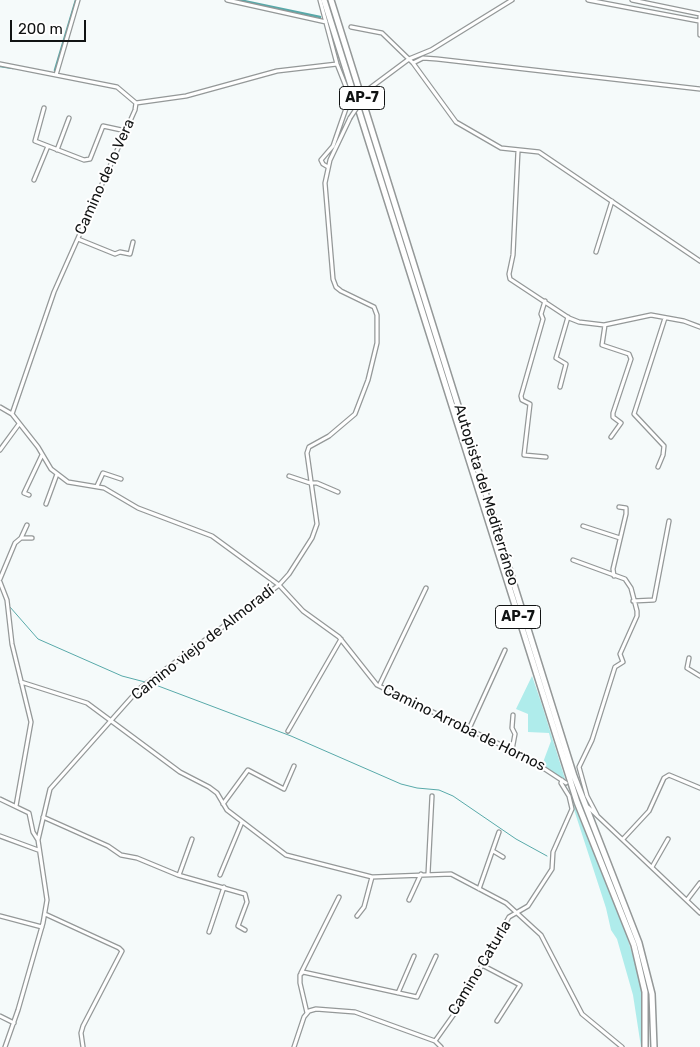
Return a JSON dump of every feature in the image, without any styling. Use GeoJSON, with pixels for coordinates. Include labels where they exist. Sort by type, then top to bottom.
{"type":"FeatureCollection","features":[{"type":"Feature","properties":{"kind":"highway","name":"Autopista del Mediterráneo"},"geometry":{"type":"LineString","coordinates":[[322,0],[576,802],[634,945],[645,992],[646,1047]]}},
{"type":"Feature","properties":{"kind":"highway","name":"Autopista del Mediterráneo"},"geometry":{"type":"LineString","coordinates":[[330,0],[574,776],[588,818],[639,943],[652,994],[654,1047]]}},
{"type":"Feature","properties":{"kind":"street"},"geometry":{"type":"LineString","coordinates":[[56,75],[78,0]]}},
{"type":"Feature","properties":{"kind":"street"},"geometry":{"type":"LineString","coordinates":[[227,0],[327,22]]}},
{"type":"Feature","properties":{"kind":"street"},"geometry":{"type":"LineString","coordinates":[[322,0],[337,64],[350,97],[332,146],[322,160],[323,164],[328,166]]}},
{"type":"Feature","properties":{"kind":"street","name":"Camino viejo de Almoradí"},"geometry":{"type":"LineString","coordinates":[[5,1047],[14,1023],[45,914],[47,900],[38,840],[50,789],[139,689],[279,584],[298,560],[317,524],[307,454],[309,447],[337,430],[357,411],[377,343],[377,315],[374,307],[341,291],[334,284],[325,183],[328,166],[350,118],[370,88],[409,59],[431,50],[512,0]]}},
{"type":"Feature","properties":{"kind":"street"},"geometry":{"type":"LineString","coordinates":[[588,0],[608,2],[699,21]]}},
{"type":"Feature","properties":{"kind":"street"},"geometry":{"type":"LineString","coordinates":[[632,0],[700,15],[698,28],[700,35]]}},
{"type":"Feature","properties":{"kind":"street"},"geometry":{"type":"LineString","coordinates":[[639,10],[640,1]]}},
{"type":"Feature","properties":{"kind":"street"},"geometry":{"type":"LineString","coordinates":[[673,16],[674,9]]}},
{"type":"Feature","properties":{"kind":"street"},"geometry":{"type":"LineString","coordinates":[[350,27],[382,32],[413,63],[456,122],[501,148],[538,152],[700,260]]}},
{"type":"Feature","properties":{"kind":"street"},"geometry":{"type":"LineString","coordinates":[[413,63],[423,58],[437,59],[700,89]]}},
{"type":"Feature","properties":{"kind":"street"},"geometry":{"type":"LineString","coordinates":[[0,64],[117,87],[136,104]]}},
{"type":"Feature","properties":{"kind":"street","name":"Camino de lo Vera"},"geometry":{"type":"LineString","coordinates":[[12,414],[54,292],[126,131],[136,104],[186,96],[277,71],[337,64]]}},
{"type":"Feature","properties":{"kind":"street"},"geometry":{"type":"LineString","coordinates":[[44,108],[34,140],[87,160],[90,159],[103,126],[126,131]]}},
{"type":"Feature","properties":{"kind":"street"},"geometry":{"type":"LineString","coordinates":[[57,150],[69,118]]}},
{"type":"Feature","properties":{"kind":"street"},"geometry":{"type":"LineString","coordinates":[[34,180],[48,146]]}},
{"type":"Feature","properties":{"kind":"street"},"geometry":{"type":"LineString","coordinates":[[518,151],[510,279],[568,317],[589,324],[605,324],[643,316],[684,321],[700,327]]}},
{"type":"Feature","properties":{"kind":"street"},"geometry":{"type":"LineString","coordinates":[[596,252],[612,201]]}},
{"type":"Feature","properties":{"kind":"street"},"geometry":{"type":"LineString","coordinates":[[78,239],[115,254],[120,252],[130,254],[133,242]]}},
{"type":"Feature","properties":{"kind":"street"},"geometry":{"type":"LineString","coordinates":[[545,301],[541,314],[543,319],[521,396],[522,400],[530,404],[524,455],[546,458]]}},
{"type":"Feature","properties":{"kind":"street"},"geometry":{"type":"LineString","coordinates":[[560,387],[566,364],[556,358],[568,317]]}},
{"type":"Feature","properties":{"kind":"street"},"geometry":{"type":"LineString","coordinates":[[658,467],[664,446],[634,414],[665,318]]}},
{"type":"Feature","properties":{"kind":"street"},"geometry":{"type":"LineString","coordinates":[[605,324],[602,345],[629,354],[631,359],[613,413],[614,417],[621,423],[611,436]]}},
{"type":"Feature","properties":{"kind":"street"},"geometry":{"type":"LineString","coordinates":[[0,408],[12,414],[56,474],[46,504]]}},
{"type":"Feature","properties":{"kind":"street"},"geometry":{"type":"LineString","coordinates":[[0,450],[19,424]]}},
{"type":"Feature","properties":{"kind":"street"},"geometry":{"type":"LineString","coordinates":[[29,495],[24,493],[42,455]]}},
{"type":"Feature","properties":{"kind":"street"},"geometry":{"type":"LineString","coordinates":[[97,486],[103,473],[121,479]]}},
{"type":"Feature","properties":{"kind":"street","name":"Camino Arroba de Hornos"},"geometry":{"type":"LineString","coordinates":[[56,474],[68,482],[97,486],[109,490],[138,508],[212,536],[279,584],[303,610],[341,639],[380,686],[528,758],[566,783]]}},
{"type":"Feature","properties":{"kind":"street"},"geometry":{"type":"LineString","coordinates":[[289,476],[317,483],[338,492]]}},
{"type":"Feature","properties":{"kind":"street"},"geometry":{"type":"LineString","coordinates":[[614,576],[613,570],[626,508],[619,507]]}},
{"type":"Feature","properties":{"kind":"street"},"geometry":{"type":"LineString","coordinates":[[633,601],[654,600],[669,521]]}},
{"type":"Feature","properties":{"kind":"street"},"geometry":{"type":"LineString","coordinates":[[16,806],[31,722],[9,626],[7,600],[0,580],[15,543],[21,538],[27,524]]}},
{"type":"Feature","properties":{"kind":"street"},"geometry":{"type":"LineString","coordinates":[[583,526],[620,538]]}},
{"type":"Feature","properties":{"kind":"street"},"geometry":{"type":"LineString","coordinates":[[21,538],[32,538]]}},
{"type":"Feature","properties":{"kind":"street"},"geometry":{"type":"LineString","coordinates":[[573,560],[628,581],[637,616],[620,654],[623,662],[615,667],[592,740],[579,767],[587,796],[597,814]]}},
{"type":"Feature","properties":{"kind":"street"},"geometry":{"type":"LineString","coordinates":[[380,686],[426,588]]}},
{"type":"Feature","properties":{"kind":"street"},"geometry":{"type":"LineString","coordinates":[[0,595],[7,600]]}},
{"type":"Feature","properties":{"kind":"street"},"geometry":{"type":"LineString","coordinates":[[288,731],[341,639]]}},
{"type":"Feature","properties":{"kind":"street"},"geometry":{"type":"LineString","coordinates":[[469,729],[505,650]]}},
{"type":"Feature","properties":{"kind":"street"},"geometry":{"type":"LineString","coordinates":[[689,658],[687,668],[700,676]]}},
{"type":"Feature","properties":{"kind":"street"},"geometry":{"type":"LineString","coordinates":[[21,682],[87,703],[180,772],[209,787],[242,822],[286,855],[372,877],[451,874],[506,903],[541,935],[582,1014],[622,1047]]}},
{"type":"Feature","properties":{"kind":"street"},"geometry":{"type":"LineString","coordinates":[[512,750],[515,734],[512,728],[513,715]]}},
{"type":"Feature","properties":{"kind":"street"},"geometry":{"type":"LineString","coordinates":[[223,804],[248,770],[284,789],[294,766]]}},
{"type":"Feature","properties":{"kind":"street"},"geometry":{"type":"LineString","coordinates":[[623,839],[649,811],[664,778],[669,775],[700,788]]}},
{"type":"Feature","properties":{"kind":"street","name":"Camino Caturla"},"geometry":{"type":"LineString","coordinates":[[435,1041],[457,1010],[509,917],[528,906],[552,869],[553,852],[572,808],[569,796],[561,784],[562,780]]}},
{"type":"Feature","properties":{"kind":"street"},"geometry":{"type":"LineString","coordinates":[[428,874],[432,796]]}},
{"type":"Feature","properties":{"kind":"street"},"geometry":{"type":"LineString","coordinates":[[0,799],[29,813],[33,832],[38,840]]}},
{"type":"Feature","properties":{"kind":"street"},"geometry":{"type":"LineString","coordinates":[[588,807],[700,913]]}},
{"type":"Feature","properties":{"kind":"street"},"geometry":{"type":"LineString","coordinates":[[44,817],[108,846],[121,855],[137,858],[179,875],[245,894],[246,902],[238,926],[245,930]]}},
{"type":"Feature","properties":{"kind":"street"},"geometry":{"type":"LineString","coordinates":[[220,875],[242,822]]}},
{"type":"Feature","properties":{"kind":"street"},"geometry":{"type":"LineString","coordinates":[[479,889],[499,832]]}},
{"type":"Feature","properties":{"kind":"street"},"geometry":{"type":"LineString","coordinates":[[0,836],[38,850]]}},
{"type":"Feature","properties":{"kind":"street"},"geometry":{"type":"LineString","coordinates":[[179,875],[192,839]]}},
{"type":"Feature","properties":{"kind":"street"},"geometry":{"type":"LineString","coordinates":[[652,867],[668,839]]}},
{"type":"Feature","properties":{"kind":"street"},"geometry":{"type":"LineString","coordinates":[[493,851],[503,857]]}},
{"type":"Feature","properties":{"kind":"street"},"geometry":{"type":"LineString","coordinates":[[410,900],[422,874]]}},
{"type":"Feature","properties":{"kind":"street"},"geometry":{"type":"LineString","coordinates":[[357,916],[364,907],[372,877]]}},
{"type":"Feature","properties":{"kind":"street"},"geometry":{"type":"LineString","coordinates":[[687,900],[700,883]]}},
{"type":"Feature","properties":{"kind":"street"},"geometry":{"type":"LineString","coordinates":[[208,932],[224,887]]}},
{"type":"Feature","properties":{"kind":"street"},"geometry":{"type":"LineString","coordinates":[[294,1047],[307,1013],[300,983],[300,973],[339,897]]}},
{"type":"Feature","properties":{"kind":"street"},"geometry":{"type":"LineString","coordinates":[[45,914],[122,951],[83,1026],[83,1047]]}},
{"type":"Feature","properties":{"kind":"street"},"geometry":{"type":"LineString","coordinates":[[0,916],[42,927]]}},
{"type":"Feature","properties":{"kind":"street"},"geometry":{"type":"LineString","coordinates":[[398,993],[414,956]]}},
{"type":"Feature","properties":{"kind":"street"},"geometry":{"type":"LineString","coordinates":[[300,973],[417,997],[436,956]]}},
{"type":"Feature","properties":{"kind":"street"},"geometry":{"type":"LineString","coordinates":[[482,965],[520,986],[497,1021]]}},
{"type":"Feature","properties":{"kind":"street"},"geometry":{"type":"LineString","coordinates":[[307,1013],[316,1009],[355,1012],[435,1041],[441,1047]]}},
{"type":"Feature","properties":{"kind":"street"},"geometry":{"type":"LineString","coordinates":[[0,1016],[14,1023]]}},
{"type":"Feature","properties":{"kind":"shaded area"},"geometry":{"type":"Polygon","coordinates":[[[532,676],[566,782],[542,765],[551,741],[549,733],[528,732],[528,714],[516,709],[532,676]]]}},
{"type":"Feature","properties":{"kind":"shaded area"},"geometry":{"type":"Polygon","coordinates":[[[566,785],[625,930],[640,980],[644,1005],[644,1047],[641,1047],[633,995],[617,939],[611,930],[606,908],[566,785]]]}},
{"type":"Feature","properties":{"kind":"waterway"},"geometry":{"type":"LineString","coordinates":[[55,70],[76,0]]}},
{"type":"Feature","properties":{"kind":"waterway"},"geometry":{"type":"LineString","coordinates":[[239,0],[320,17]]}},
{"type":"Feature","properties":{"kind":"waterway"},"geometry":{"type":"LineString","coordinates":[[0,66],[13,68]]}},
{"type":"Feature","properties":{"kind":"waterway"},"geometry":{"type":"LineString","coordinates":[[10,607],[38,639],[122,676],[145,682]]}},
{"type":"Feature","properties":{"kind":"waterway"},"geometry":{"type":"LineString","coordinates":[[153,684],[291,736],[401,784],[439,790],[453,796],[516,839],[547,856]]}}]}
